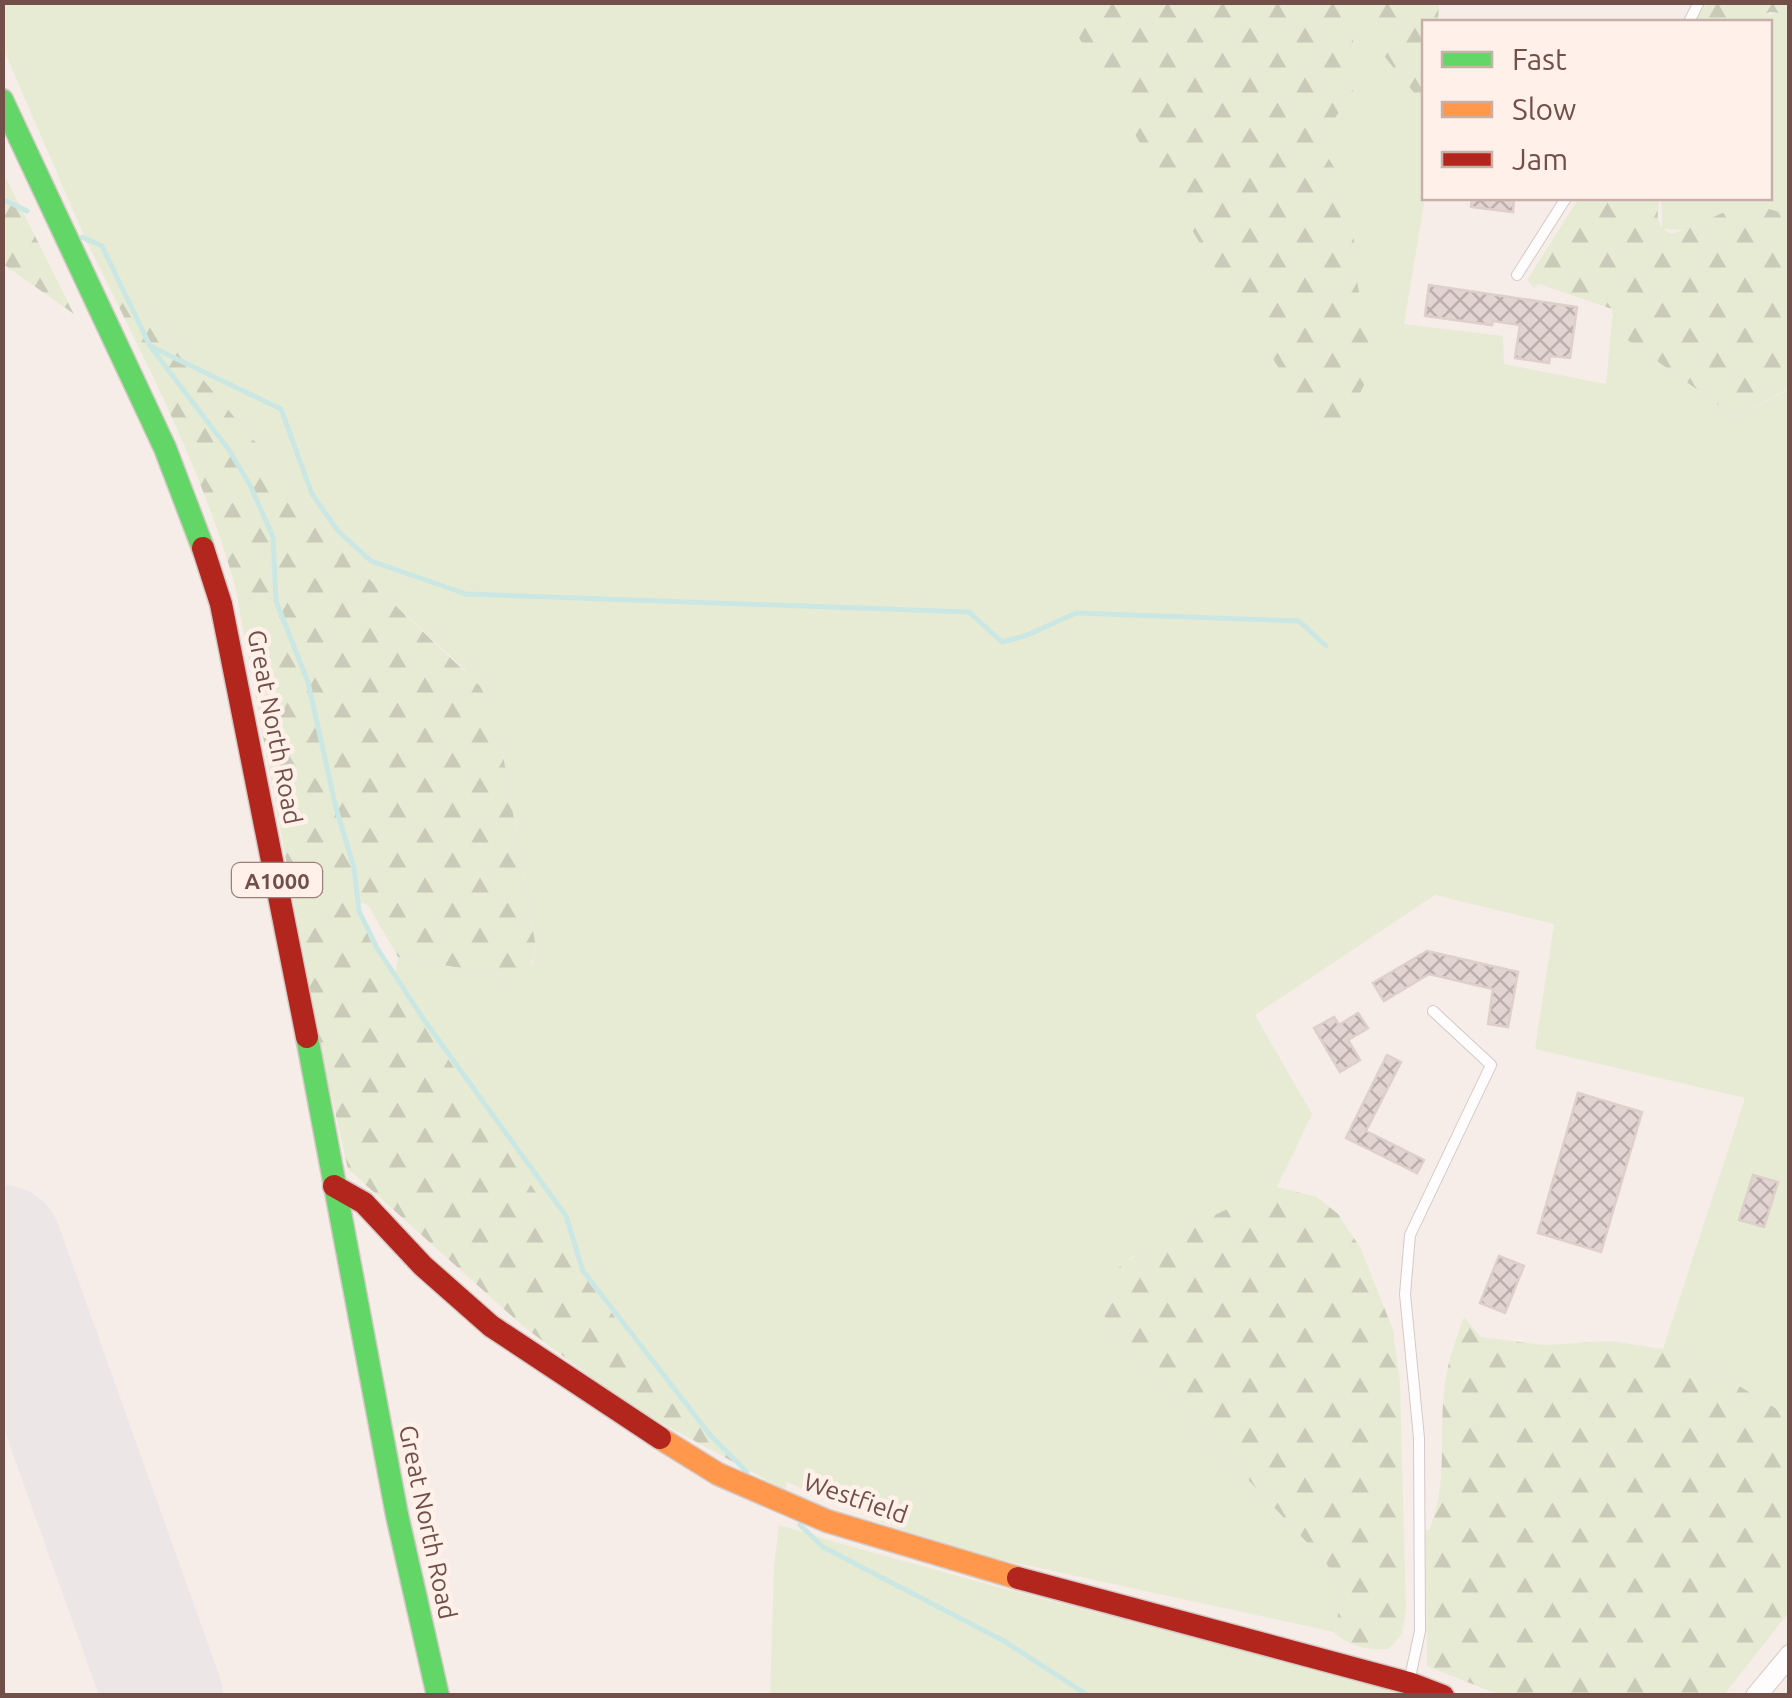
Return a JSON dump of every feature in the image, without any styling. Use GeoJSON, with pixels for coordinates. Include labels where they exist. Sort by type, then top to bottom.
{"type":"FeatureCollection","features":[{"type":"Feature","properties":{"kind":"main road","name":"Great North Road"},"geometry":{"type":"LineString","coordinates":[[2,100],[158,432],[221,604],[397,1515],[438,1696]]}},
{"type":"Feature","properties":{"kind":"main road","name":"Westfield"},"geometry":{"type":"LineString","coordinates":[[334,1186],[364,1203],[423,1266],[491,1326],[635,1424],[718,1474],[826,1521],[988,1570],[1409,1683],[1443,1696]]}},
{"type":"Feature","properties":{"kind":"street"},"geometry":{"type":"LineString","coordinates":[[1756,1696],[1790,1654]]}},
{"type":"Feature","properties":{"kind":"lane"},"geometry":{"type":"LineString","coordinates":[[1517,274],[1565,200]]}},
{"type":"Feature","properties":{"kind":"lane"},"geometry":{"type":"LineString","coordinates":[[1409,1683],[1420,1630],[1418,1438],[1405,1294],[1410,1234],[1492,1065],[1434,1011]]}},
{"type":"Feature","properties":{"kind":"green space"},"geometry":{"type":"Polygon","coordinates":[[[2,3],[1439,3],[1438,20],[1422,20],[1425,200],[1404,324],[1503,336],[1504,364],[1606,384],[1613,309],[1626,339],[1737,418],[1789,389],[1789,1411],[1780,1411],[1728,1379],[1663,1349],[1745,1098],[1535,1049],[1554,924],[1435,895],[1255,1015],[1312,1114],[1277,1187],[1130,1258],[1103,1314],[1114,1336],[1326,1563],[1339,1596],[1334,1632],[993,1558],[903,1530],[759,1469],[673,1404],[644,1367],[634,1342],[586,1279],[556,1223],[395,978],[398,957],[512,977],[533,963],[536,948],[501,743],[464,669],[377,588],[85,238],[3,48],[2,3]]]}},
{"type":"Feature","properties":{"kind":"green space"},"geometry":{"type":"Polygon","coordinates":[[[1059,3],[1439,3],[1438,20],[1422,20],[1422,103],[1353,18],[1353,91],[1319,142],[1351,196],[1357,281],[1373,367],[1333,448],[1225,284],[1059,3]]]}},
{"type":"Feature","properties":{"kind":"green space"},"geometry":{"type":"Polygon","coordinates":[[[1707,3],[1789,3],[1789,14],[1770,12],[1752,20],[1695,20],[1707,3]]]}},
{"type":"Feature","properties":{"kind":"green space"},"geometry":{"type":"Polygon","coordinates":[[[1789,14],[1789,220],[1662,229],[1661,200],[1772,200],[1772,20],[1752,20],[1757,16],[1789,14]]]}},
{"type":"Feature","properties":{"kind":"green space"},"geometry":{"type":"Polygon","coordinates":[[[3,176],[6,178],[74,314],[3,264],[3,176]]]}},
{"type":"Feature","properties":{"kind":"green space"},"geometry":{"type":"Polygon","coordinates":[[[1578,200],[1660,200],[1659,223],[1671,234],[1740,208],[1770,209],[1789,216],[1789,388],[1737,418],[1626,339],[1612,309],[1539,284],[1534,288],[1527,280],[1578,200]]]}},
{"type":"Feature","properties":{"kind":"green space"},"geometry":{"type":"Polygon","coordinates":[[[85,238],[377,588],[480,686],[491,707],[501,743],[536,948],[533,958],[526,969],[512,977],[398,957],[368,905],[363,903],[358,905],[370,940],[556,1223],[586,1279],[634,1342],[658,1387],[673,1404],[759,1469],[787,1482],[785,1490],[630,1406],[524,1327],[348,1169],[323,1059],[235,586],[187,452],[85,238]]]}},
{"type":"Feature","properties":{"kind":"green space"},"geometry":{"type":"Polygon","coordinates":[[[1277,1187],[1317,1197],[1338,1214],[1361,1249],[1393,1330],[1400,1382],[1406,1609],[1402,1634],[1389,1649],[1359,1647],[1334,1632],[1339,1596],[1326,1563],[1114,1336],[1101,1305],[1102,1285],[1129,1260],[1181,1231],[1277,1187]]]}},
{"type":"Feature","properties":{"kind":"green space"},"geometry":{"type":"Polygon","coordinates":[[[1464,1317],[1481,1337],[1544,1345],[1611,1341],[1663,1349],[1728,1379],[1780,1411],[1789,1411],[1789,1612],[1724,1695],[1500,1695],[1427,1666],[1425,1530],[1429,1530],[1439,1496],[1445,1382],[1464,1317]]]}},
{"type":"Feature","properties":{"kind":"green space"},"geometry":{"type":"Polygon","coordinates":[[[779,1525],[936,1570],[1409,1696],[770,1696],[779,1525]]]}},
{"type":"Feature","properties":{"kind":"building"},"geometry":{"type":"Polygon","coordinates":[[[1472,200],[1514,200],[1513,212],[1471,207],[1472,200]]]}},
{"type":"Feature","properties":{"kind":"building"},"geometry":{"type":"Polygon","coordinates":[[[1429,285],[1577,307],[1570,358],[1550,356],[1549,363],[1515,358],[1520,325],[1425,316],[1429,285]]]}},
{"type":"Feature","properties":{"kind":"building"},"geometry":{"type":"Polygon","coordinates":[[[1427,951],[1518,972],[1508,1027],[1488,1024],[1493,989],[1429,974],[1384,1001],[1373,983],[1427,951]]]}},
{"type":"Feature","properties":{"kind":"building"},"geometry":{"type":"Polygon","coordinates":[[[1358,1013],[1368,1028],[1348,1040],[1360,1060],[1340,1072],[1314,1028],[1334,1017],[1339,1025],[1358,1013]]]}},
{"type":"Feature","properties":{"kind":"building"},"geometry":{"type":"Polygon","coordinates":[[[1387,1055],[1401,1062],[1366,1131],[1424,1160],[1417,1173],[1346,1138],[1387,1055]]]}},
{"type":"Feature","properties":{"kind":"building"},"geometry":{"type":"Polygon","coordinates":[[[1578,1093],[1642,1112],[1601,1252],[1538,1233],[1578,1093]]]}},
{"type":"Feature","properties":{"kind":"building"},"geometry":{"type":"Polygon","coordinates":[[[1753,1175],[1778,1182],[1764,1227],[1739,1220],[1753,1175]]]}},
{"type":"Feature","properties":{"kind":"building"},"geometry":{"type":"Polygon","coordinates":[[[1499,1256],[1524,1266],[1505,1313],[1480,1303],[1499,1256]]]}},
{"type":"Feature","properties":{"kind":"waterway"},"geometry":{"type":"LineString","coordinates":[[2,199],[27,211]]}},
{"type":"Feature","properties":{"kind":"waterway"},"geometry":{"type":"LineString","coordinates":[[82,237],[102,246],[150,346],[229,450],[273,537],[276,601],[308,682],[336,808],[354,868],[359,911],[377,948],[424,1020],[566,1216],[583,1271],[711,1436],[747,1472]]}},
{"type":"Feature","properties":{"kind":"waterway"},"geometry":{"type":"LineString","coordinates":[[152,347],[281,409],[312,494],[338,531],[371,561],[466,594],[969,612],[1002,642],[1076,613],[1299,621],[1326,646]]}},
{"type":"Feature","properties":{"kind":"waterway"},"geometry":{"type":"LineString","coordinates":[[800,1525],[823,1547],[1004,1641],[1089,1696]]}},
{"type":"Feature","properties":{"kind":"runway"},"geometry":{"type":"LineString","coordinates":[[2,1245],[163,1696]]}},
{"type":"Feature","properties":{"kind":"traffic: fast"},"geometry":{"type":"LineString","coordinates":[[2,100],[165,448],[203,548]]}},
{"type":"Feature","properties":{"kind":"traffic: fast"},"geometry":{"type":"LineString","coordinates":[[307,1037],[397,1515],[438,1696]]}},
{"type":"Feature","properties":{"kind":"traffic: slow"},"geometry":{"type":"LineString","coordinates":[[660,1438],[718,1474],[827,1521],[1018,1578]]}},
{"type":"Feature","properties":{"kind":"traffic: jam"},"geometry":{"type":"LineString","coordinates":[[203,548],[221,604],[307,1037]]}},
{"type":"Feature","properties":{"kind":"traffic: jam"},"geometry":{"type":"LineString","coordinates":[[334,1186],[364,1203],[423,1266],[491,1326],[660,1438]]}},
{"type":"Feature","properties":{"kind":"traffic: jam"},"geometry":{"type":"LineString","coordinates":[[1018,1578],[1409,1683],[1443,1696]]}}]}
